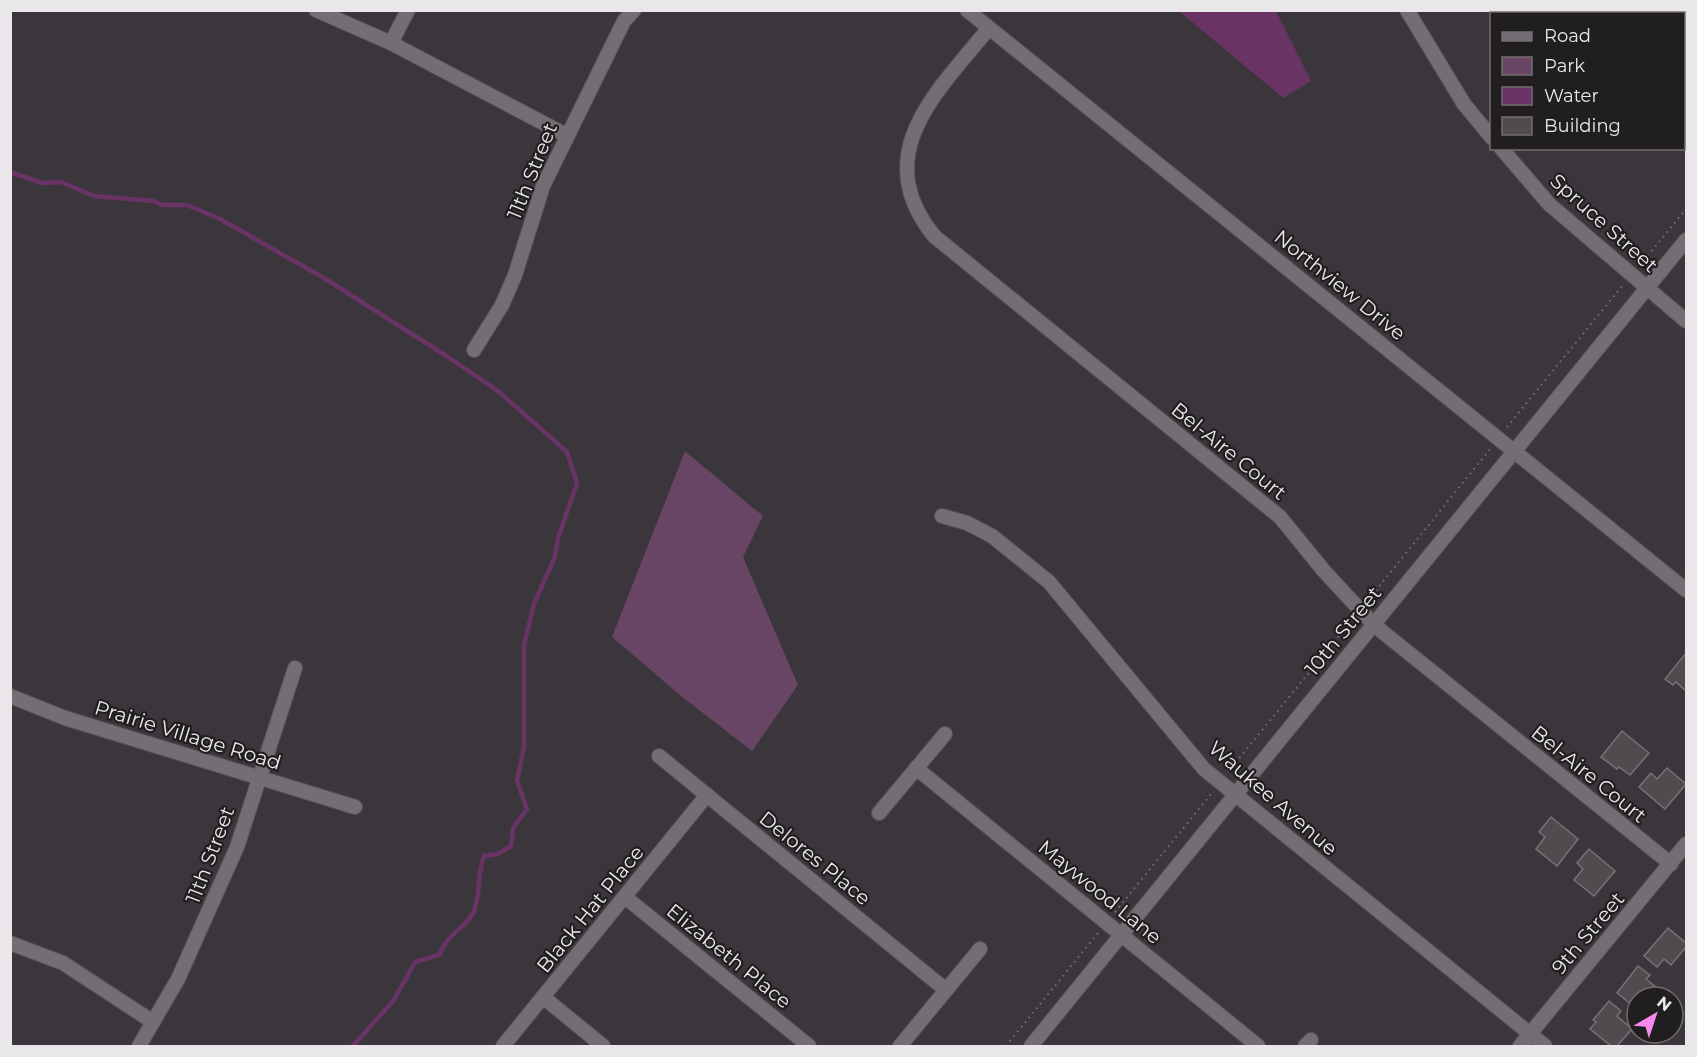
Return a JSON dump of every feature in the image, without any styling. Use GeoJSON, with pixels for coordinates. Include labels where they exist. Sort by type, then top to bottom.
{"type":"FeatureCollection","features":[{"type":"Feature","properties":{"kind":"street"},"geometry":{"type":"LineString","coordinates":[[316,10],[391,43],[566,135]]}},
{"type":"Feature","properties":{"kind":"street"},"geometry":{"type":"LineString","coordinates":[[391,43],[408,10]]}},
{"type":"Feature","properties":{"kind":"street","name":"11th Street"},"geometry":{"type":"LineString","coordinates":[[474,350],[506,295],[543,186],[566,135],[624,21],[634,10]]}},
{"type":"Feature","properties":{"kind":"street","name":"Northview Drive"},"geometry":{"type":"LineString","coordinates":[[967,10],[1686,590]]}},
{"type":"Feature","properties":{"kind":"street"},"geometry":{"type":"LineString","coordinates":[[1407,10],[1464,104],[1490,137]]}},
{"type":"Feature","properties":{"kind":"street","name":"Bel-Aire Court"},"geometry":{"type":"LineString","coordinates":[[989,28],[935,94],[912,134],[906,178],[910,201],[919,218],[934,236],[1280,517],[1374,625],[1671,864]]}},
{"type":"Feature","properties":{"kind":"street","name":"Spruce Street"},"geometry":{"type":"LineString","coordinates":[[1503,150],[1550,204],[1646,289],[1686,321]]}},
{"type":"Feature","properties":{"kind":"street","name":"10th Street"},"geometry":{"type":"LineString","coordinates":[[1031,1047],[1233,795],[1686,240]]}},
{"type":"Feature","properties":{"kind":"street","name":"Waukee Avenue"},"geometry":{"type":"LineString","coordinates":[[942,516],[967,523],[992,536],[1049,582],[1204,769],[1233,795],[1545,1047]]}},
{"type":"Feature","properties":{"kind":"street","name":"11th Street"},"geometry":{"type":"LineString","coordinates":[[139,1047],[178,979],[237,847],[295,668]]}},
{"type":"Feature","properties":{"kind":"street","name":"Prairie Village Road"},"geometry":{"type":"LineString","coordinates":[[10,696],[65,718],[356,807]]}},
{"type":"Feature","properties":{"kind":"street"},"geometry":{"type":"LineString","coordinates":[[879,813],[945,734]]}},
{"type":"Feature","properties":{"kind":"street","name":"Delores Place"},"geometry":{"type":"LineString","coordinates":[[659,756],[946,990]]}},
{"type":"Feature","properties":{"kind":"street","name":"Maywood Lane"},"geometry":{"type":"LineString","coordinates":[[916,768],[1258,1047]]}},
{"type":"Feature","properties":{"kind":"street","name":"Black Hat Place"},"geometry":{"type":"LineString","coordinates":[[503,1047],[707,795]]}},
{"type":"Feature","properties":{"kind":"street","name":"9th Street"},"geometry":{"type":"LineString","coordinates":[[1520,1047],[1686,844]]}},
{"type":"Feature","properties":{"kind":"street","name":"Elizabeth Place"},"geometry":{"type":"LineString","coordinates":[[625,897],[809,1047]]}},
{"type":"Feature","properties":{"kind":"street"},"geometry":{"type":"LineString","coordinates":[[10,943],[63,963],[153,1022]]}},
{"type":"Feature","properties":{"kind":"street"},"geometry":{"type":"LineString","coordinates":[[900,1047],[980,949]]}},
{"type":"Feature","properties":{"kind":"street"},"geometry":{"type":"LineString","coordinates":[[543,997],[603,1047]]}},
{"type":"Feature","properties":{"kind":"path"},"geometry":{"type":"LineString","coordinates":[[1006,1047],[1686,209]]}},
{"type":"Feature","properties":{"kind":"green space"},"geometry":{"type":"Polygon","coordinates":[[[685,451],[763,516],[743,557],[798,685],[752,751],[681,696],[612,637],[685,451]]]}},
{"type":"Feature","properties":{"kind":"water"},"geometry":{"type":"Polygon","coordinates":[[[1179,11],[1276,11],[1311,81],[1283,98],[1179,11]]]}},
{"type":"Feature","properties":{"kind":"building"},"geometry":{"type":"Polygon","coordinates":[[[1686,653],[1686,691],[1676,682],[1673,685],[1665,679],[1686,653]]]}},
{"type":"Feature","properties":{"kind":"building"},"geometry":{"type":"Polygon","coordinates":[[[1622,731],[1649,753],[1630,775],[1601,757],[1622,731]]]}},
{"type":"Feature","properties":{"kind":"building"},"geometry":{"type":"Polygon","coordinates":[[[1667,768],[1686,784],[1665,809],[1639,787],[1651,773],[1657,779],[1667,768]]]}},
{"type":"Feature","properties":{"kind":"building"},"geometry":{"type":"Polygon","coordinates":[[[1551,817],[1578,839],[1557,866],[1536,849],[1545,837],[1539,832],[1551,817]]]}},
{"type":"Feature","properties":{"kind":"building"},"geometry":{"type":"Polygon","coordinates":[[[1589,849],[1615,871],[1594,896],[1574,880],[1583,869],[1577,863],[1589,849]]]}},
{"type":"Feature","properties":{"kind":"building"},"geometry":{"type":"Polygon","coordinates":[[[1668,928],[1686,943],[1686,947],[1671,965],[1664,959],[1657,967],[1644,956],[1668,928]]]}},
{"type":"Feature","properties":{"kind":"building"},"geometry":{"type":"Polygon","coordinates":[[[1638,966],[1650,975],[1646,979],[1654,985],[1625,985],[1625,999],[1617,993],[1638,966]]]}},
{"type":"Feature","properties":{"kind":"building"},"geometry":{"type":"Polygon","coordinates":[[[1609,1001],[1621,1011],[1617,1016],[1625,1023],[1625,1037],[1617,1046],[1611,1046],[1590,1029],[1596,1022],[1593,1020],[1609,1001]]]}},
{"type":"Feature","properties":{"kind":"waterway"},"geometry":{"type":"LineString","coordinates":[[10,172],[42,183],[61,182],[94,196],[153,201],[162,205],[187,205],[220,219],[324,278],[445,355],[498,391],[567,452],[577,483],[558,538],[555,557],[534,604],[524,645],[524,746],[517,781],[527,809],[513,828],[511,846],[498,854],[484,856],[476,904],[469,919],[452,935],[439,955],[415,962],[394,1000],[353,1046]]}}]}
